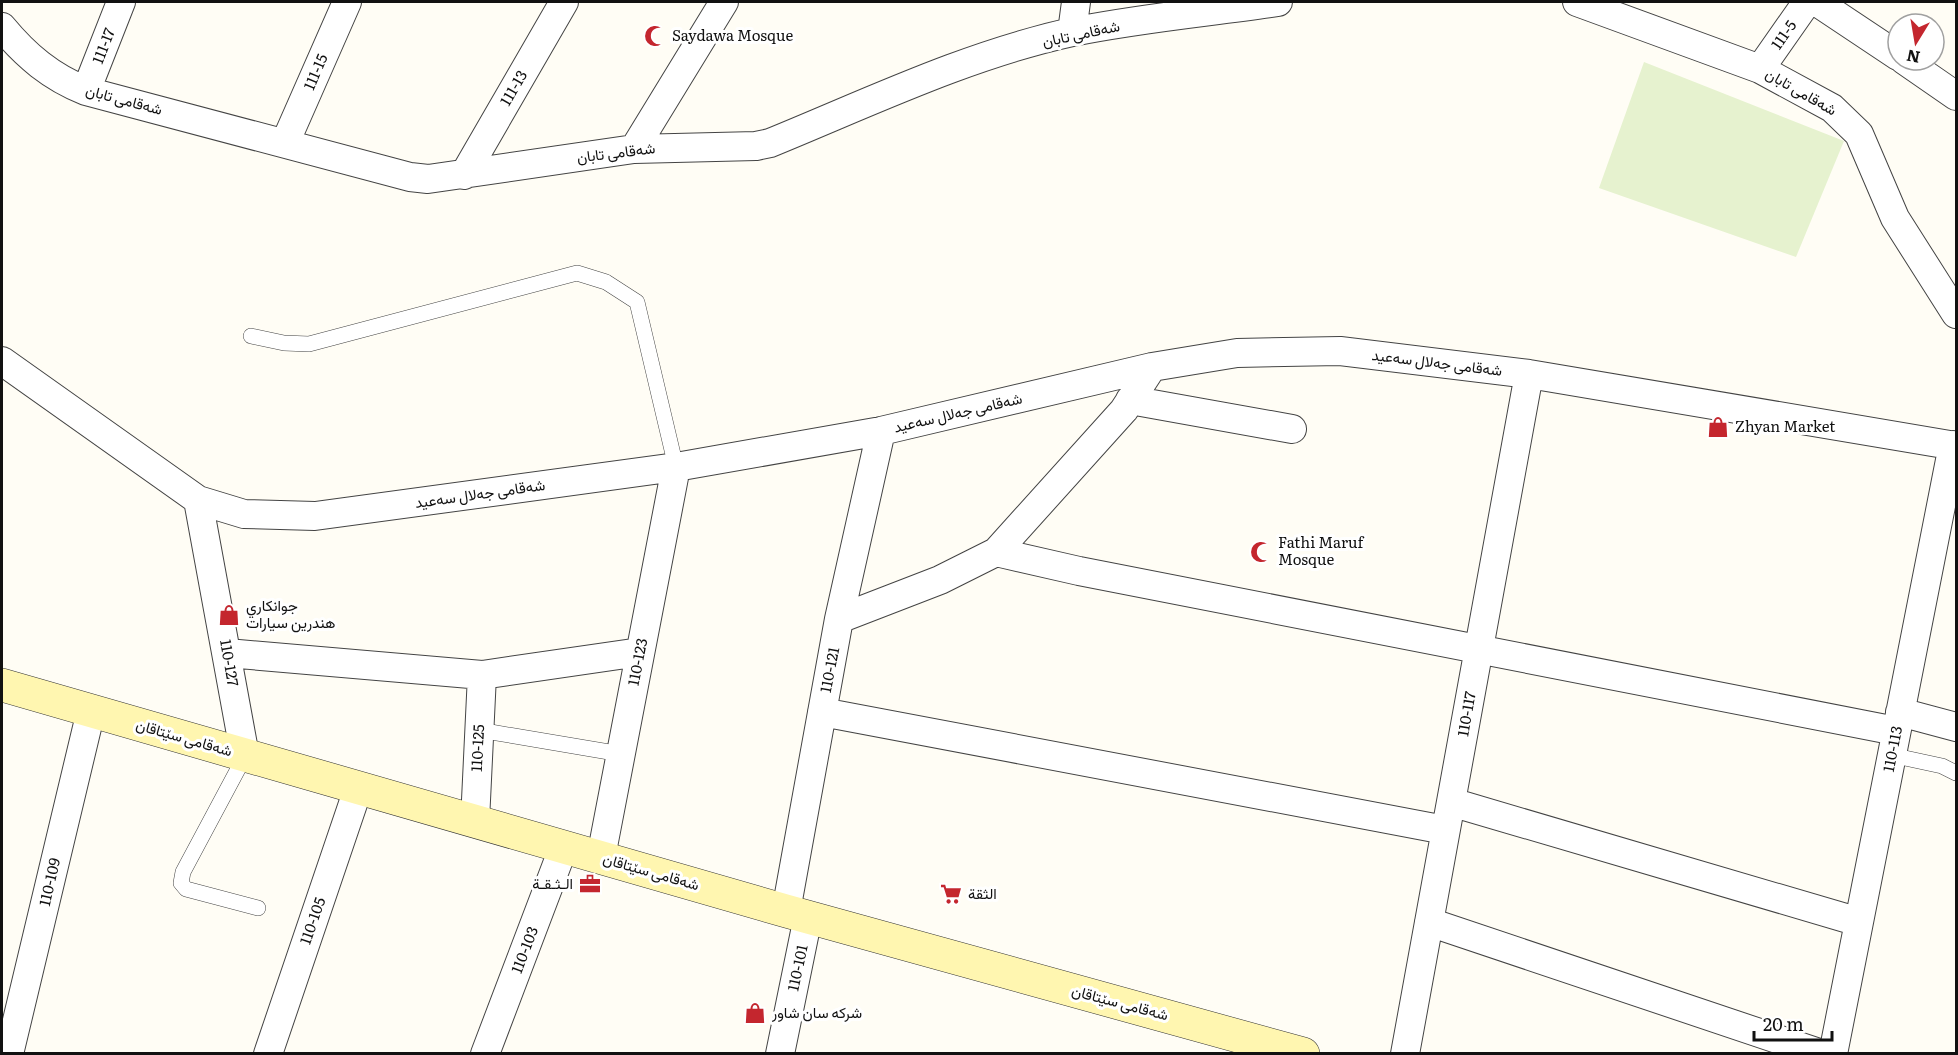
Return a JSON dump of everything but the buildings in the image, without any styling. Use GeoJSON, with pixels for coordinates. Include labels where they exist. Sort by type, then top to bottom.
{"type":"FeatureCollection","features":[{"type":"Feature","properties":{"kind":"main road","name":"شەقامی سێتاقان"},"geometry":{"type":"LineString","coordinates":[[2,685],[797,914],[1303,1053]]}},
{"type":"Feature","properties":{"kind":"street","name":"111-17"},"geometry":{"type":"LineString","coordinates":[[86,91],[121,2]]}},
{"type":"Feature","properties":{"kind":"street","name":"111-15"},"geometry":{"type":"LineString","coordinates":[[285,143],[347,2]]}},
{"type":"Feature","properties":{"kind":"street","name":"111-13"},"geometry":{"type":"LineString","coordinates":[[464,175],[564,2]]}},
{"type":"Feature","properties":{"kind":"street"},"geometry":{"type":"LineString","coordinates":[[634,148],[724,2]]}},
{"type":"Feature","properties":{"kind":"street"},"geometry":{"type":"LineString","coordinates":[[1072,32],[1077,2]]}},
{"type":"Feature","properties":{"kind":"street","name":"شەقامی تابان"},"geometry":{"type":"LineString","coordinates":[[2,27],[29,57],[48,71],[86,91],[410,177],[428,179],[634,148],[747,147],[770,143],[925,79],[1072,32],[1278,2]]}},
{"type":"Feature","properties":{"kind":"street","name":"شەقامی تابان"},"geometry":{"type":"LineString","coordinates":[[1577,2],[1760,69],[1832,108],[1859,134],[1895,218],[1956,314]]}},
{"type":"Feature","properties":{"kind":"street","name":"111-5"},"geometry":{"type":"LineString","coordinates":[[1760,69],[1808,2]]}},
{"type":"Feature","properties":{"kind":"street"},"geometry":{"type":"LineString","coordinates":[[1817,2],[1886,48]]}},
{"type":"Feature","properties":{"kind":"street"},"geometry":{"type":"LineString","coordinates":[[1921,72],[1956,96]]}},
{"type":"Feature","properties":{"kind":"street","name":"شەقامی جەلال سەعید"},"geometry":{"type":"LineString","coordinates":[[2,361],[198,500],[244,514],[315,516],[676,467],[881,431],[1152,367],[1237,353],[1340,351],[1529,374],[1954,445]]}},
{"type":"Feature","properties":{"kind":"street"},"geometry":{"type":"LineString","coordinates":[[839,619],[940,580],[996,552],[1130,400],[1152,367]]}},
{"type":"Feature","properties":{"kind":"street","name":"110-117"},"geometry":{"type":"LineString","coordinates":[[1405,1053],[1529,374]]}},
{"type":"Feature","properties":{"kind":"street"},"geometry":{"type":"LineString","coordinates":[[1130,400],[1292,429]]}},
{"type":"Feature","properties":{"kind":"street","name":"110-121"},"geometry":{"type":"LineString","coordinates":[[797,914],[822,712],[839,619],[881,431]]}},
{"type":"Feature","properties":{"kind":"street","name":"110-113"},"geometry":{"type":"LineString","coordinates":[[1833,1053],[1954,445]]}},
{"type":"Feature","properties":{"kind":"street","name":"110-123"},"geometry":{"type":"LineString","coordinates":[[601,857],[676,467]]}},
{"type":"Feature","properties":{"kind":"street","name":"110-127"},"geometry":{"type":"LineString","coordinates":[[198,500],[245,756]]}},
{"type":"Feature","properties":{"kind":"street"},"geometry":{"type":"LineString","coordinates":[[996,552],[1896,732],[1956,727]]}},
{"type":"Feature","properties":{"kind":"street"},"geometry":{"type":"LineString","coordinates":[[227,653],[482,675],[640,652]]}},
{"type":"Feature","properties":{"kind":"street","name":"110-125"},"geometry":{"type":"LineString","coordinates":[[475,821],[482,675]]}},
{"type":"Feature","properties":{"kind":"street","name":"110-109"},"geometry":{"type":"LineString","coordinates":[[9,1053],[91,711]]}},
{"type":"Feature","properties":{"kind":"street"},"geometry":{"type":"LineString","coordinates":[[822,712],[1445,830]]}},
{"type":"Feature","properties":{"kind":"street","name":"110-105"},"geometry":{"type":"LineString","coordinates":[[268,1053],[358,789]]}},
{"type":"Feature","properties":{"kind":"street"},"geometry":{"type":"LineString","coordinates":[[1450,802],[1858,922]]}},
{"type":"Feature","properties":{"kind":"street","name":"110-103"},"geometry":{"type":"LineString","coordinates":[[485,1053],[564,846]]}},
{"type":"Feature","properties":{"kind":"street","name":"110-101"},"geometry":{"type":"LineString","coordinates":[[780,1053],[797,914]]}},
{"type":"Feature","properties":{"kind":"street"},"geometry":{"type":"LineString","coordinates":[[1429,922],[1822,1053]]}},
{"type":"Feature","properties":{"kind":"lane"},"geometry":{"type":"LineString","coordinates":[[251,336],[284,343],[309,344],[577,273],[606,282],[637,302],[676,467]]}},
{"type":"Feature","properties":{"kind":"lane"},"geometry":{"type":"LineString","coordinates":[[479,730],[621,754]]}},
{"type":"Feature","properties":{"kind":"lane"},"geometry":{"type":"LineString","coordinates":[[1896,732],[1942,766],[1956,773]]}},
{"type":"Feature","properties":{"kind":"lane"},"geometry":{"type":"LineString","coordinates":[[245,756],[183,872],[181,883],[186,889],[258,908]]}},
{"type":"Feature","properties":{"kind":"green space"},"geometry":{"type":"Polygon","coordinates":[[[1644,62],[1844,141],[1796,257],[1599,188],[1644,62]]]}},
{"type":"Feature","properties":{"kind":"place","name":"Saydawa Mosque"},"geometry":{"type":"Point","coordinates":[655,36]}},
{"type":"Feature","properties":{"kind":"place","name":"Zhyan Market"},"geometry":{"type":"Point","coordinates":[1718,427]}},
{"type":"Feature","properties":{"kind":"place","name":"Fathi Maruf Mosque"},"geometry":{"type":"Point","coordinates":[1261,552]}},
{"type":"Feature","properties":{"kind":"place","name":"جوانكاري هندرين سيارات"},"geometry":{"type":"Point","coordinates":[229,615]}},
{"type":"Feature","properties":{"kind":"place","name":"الـثـقـة"},"geometry":{"type":"Point","coordinates":[590,884]}},
{"type":"Feature","properties":{"kind":"place","name":"الثقة"},"geometry":{"type":"Point","coordinates":[951,894]}},
{"type":"Feature","properties":{"kind":"place","name":"شرکە سان شاور"},"geometry":{"type":"Point","coordinates":[755,1013]}}]}
